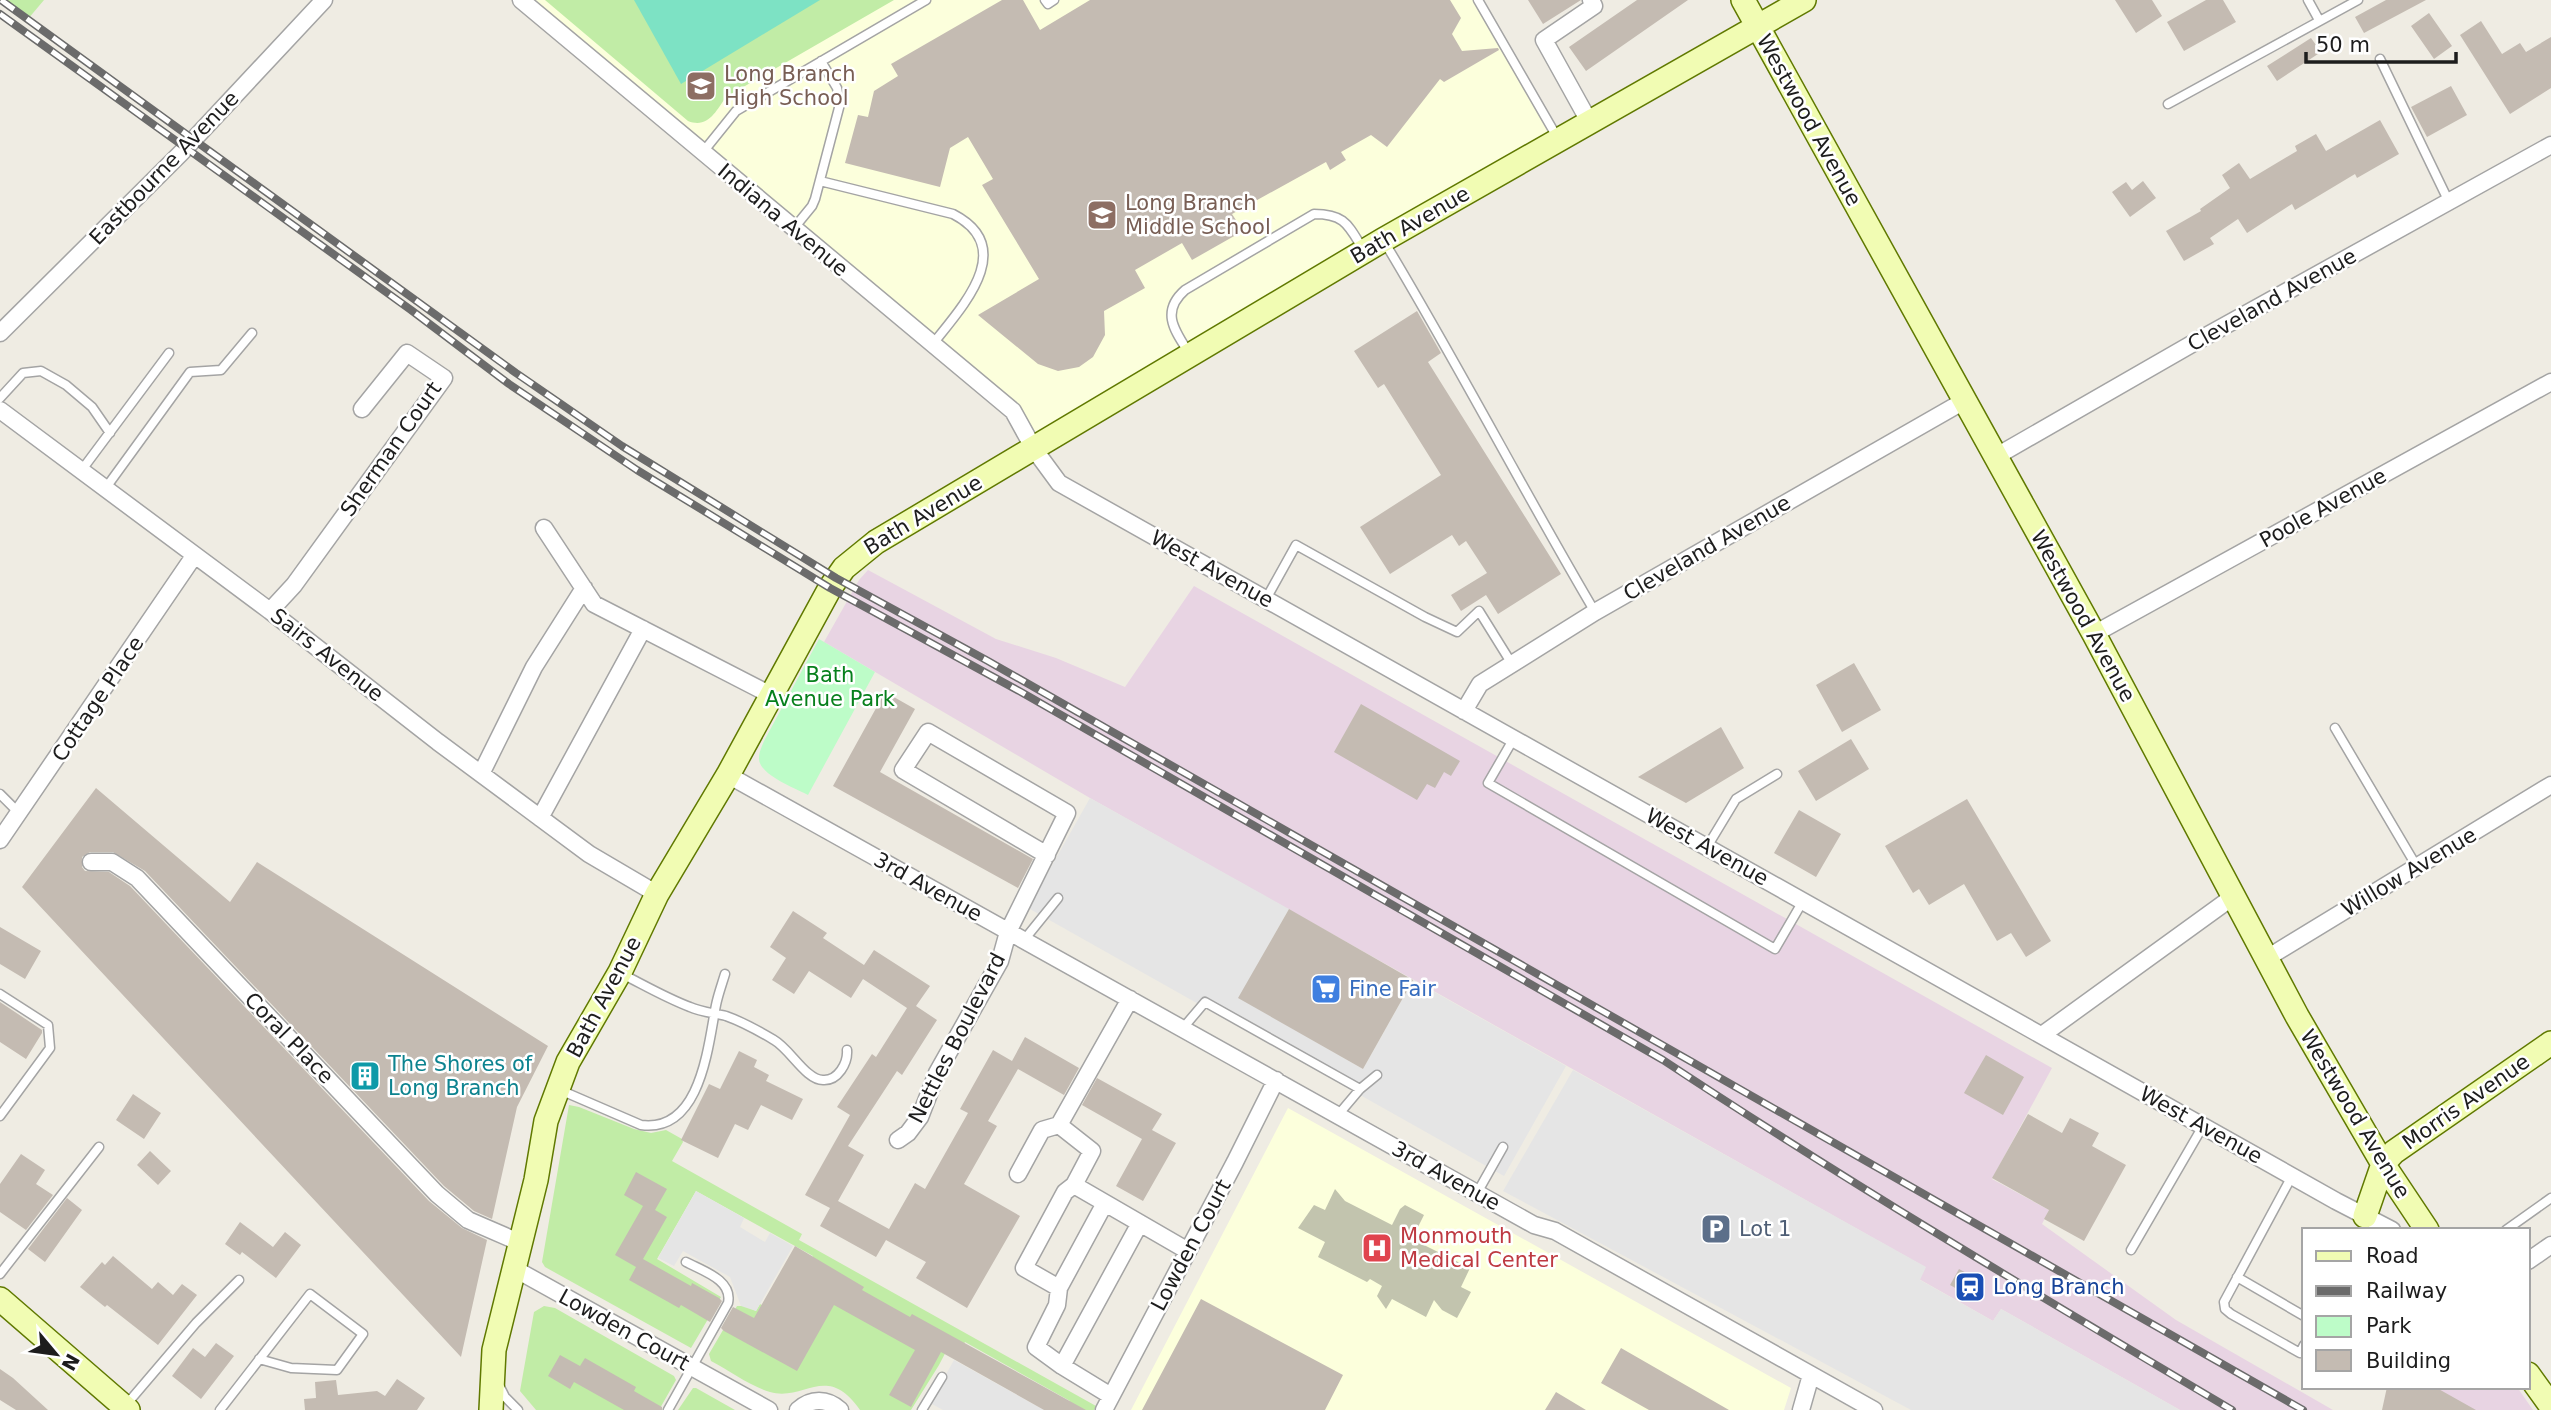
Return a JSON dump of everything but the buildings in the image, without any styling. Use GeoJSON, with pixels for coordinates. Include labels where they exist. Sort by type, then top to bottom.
{"type":"FeatureCollection","features":[{"type":"Feature","properties":{"kind":"street","name":"Eastbourne Avenue"},"geometry":{"type":"LineString","coordinates":[[0,333],[181,153],[324,0]]}},
{"type":"Feature","properties":{"kind":"street","name":"Indiana Avenue"},"geometry":{"type":"LineString","coordinates":[[521,0],[1013,411],[1034,449]]}},
{"type":"Feature","properties":{"kind":"street"},"geometry":{"type":"LineString","coordinates":[[1590,123],[1544,40],[1594,6],[1591,0]]}},
{"type":"Feature","properties":{"kind":"street","name":"Westwood Avenue"},"geometry":{"type":"LineString","coordinates":[[1743,0],[2094,634],[2297,1016],[2383,1164],[2426,1228]]}},
{"type":"Feature","properties":{"kind":"street","name":"Bath Avenue"},"geometry":{"type":"LineString","coordinates":[[491,1410],[494,1350],[536,1180],[546,1121],[568,1062],[620,972],[657,894],[728,775],[836,578],[854,558],[876,542],[1374,246],[1804,0]]}},
{"type":"Feature","properties":{"kind":"street","name":"Cleveland Avenue"},"geometry":{"type":"LineString","coordinates":[[1995,457],[2190,345],[2551,145]]}},
{"type":"Feature","properties":{"kind":"street","name":"Sherman Court"},"geometry":{"type":"LineString","coordinates":[[270,611],[294,585],[444,378],[407,353],[362,409]]}},
{"type":"Feature","properties":{"kind":"street","name":"Poole Avenue"},"geometry":{"type":"LineString","coordinates":[[2094,634],[2551,382]]}},
{"type":"Feature","properties":{"kind":"street","name":"Cleveland Avenue"},"geometry":{"type":"LineString","coordinates":[[1464,711],[1480,684],[1511,664],[1595,612],[1964,401]]}},
{"type":"Feature","properties":{"kind":"street","name":"Sairs Avenue"},"geometry":{"type":"LineString","coordinates":[[0,410],[270,611],[540,818],[589,854],[657,894]]}},
{"type":"Feature","properties":{"kind":"street","name":"West Avenue"},"geometry":{"type":"LineString","coordinates":[[1034,449],[1059,483],[2388,1228]]}},
{"type":"Feature","properties":{"kind":"street"},"geometry":{"type":"LineString","coordinates":[[544,528],[594,604],[771,695]]}},
{"type":"Feature","properties":{"kind":"street","name":"Cottage Place"},"geometry":{"type":"LineString","coordinates":[[0,840],[194,556]]}},
{"type":"Feature","properties":{"kind":"street"},"geometry":{"type":"LineString","coordinates":[[481,774],[534,667],[583,588]]}},
{"type":"Feature","properties":{"kind":"street"},"geometry":{"type":"LineString","coordinates":[[540,818],[643,629]]}},
{"type":"Feature","properties":{"kind":"street","name":"Nettles Boulevard"},"geometry":{"type":"LineString","coordinates":[[898,1140],[908,1133],[920,1117],[937,1073],[1000,961],[1008,932],[1047,855],[1067,813],[928,732],[903,770],[1047,855]]}},
{"type":"Feature","properties":{"kind":"street","name":"3rd Avenue"},"geometry":{"type":"LineString","coordinates":[[728,775],[1477,1193],[1534,1224],[1555,1231],[1874,1410]]}},
{"type":"Feature","properties":{"kind":"street","name":"Willow Avenue"},"geometry":{"type":"LineString","coordinates":[[2267,958],[2551,785]]}},
{"type":"Feature","properties":{"kind":"street","name":"Coral Place"},"geometry":{"type":"LineString","coordinates":[[91,862],[112,862],[137,878],[437,1194],[468,1220],[521,1243]]}},
{"type":"Feature","properties":{"kind":"street"},"geometry":{"type":"LineString","coordinates":[[2042,1035],[2234,896]]}},
{"type":"Feature","properties":{"kind":"street"},"geometry":{"type":"LineString","coordinates":[[1018,1174],[1042,1130],[1059,1125],[1130,999]]}},
{"type":"Feature","properties":{"kind":"street","name":"Morris Avenue"},"geometry":{"type":"LineString","coordinates":[[2383,1164],[2394,1152],[2551,1043]]}},
{"type":"Feature","properties":{"kind":"street","name":"Lowden Court"},"geometry":{"type":"LineString","coordinates":[[1108,1403],[1276,1080]]}},
{"type":"Feature","properties":{"kind":"street"},"geometry":{"type":"LineString","coordinates":[[1059,1125],[1092,1151],[1074,1185],[1065,1192],[1024,1268],[1059,1288]]}},
{"type":"Feature","properties":{"kind":"street"},"geometry":{"type":"LineString","coordinates":[[2365,1216],[2383,1164]]}},
{"type":"Feature","properties":{"kind":"street"},"geometry":{"type":"LineString","coordinates":[[1074,1185],[1188,1251]]}},
{"type":"Feature","properties":{"kind":"street"},"geometry":{"type":"LineString","coordinates":[[1105,1203],[1059,1288],[1057,1305],[1036,1346],[1108,1403]]}},
{"type":"Feature","properties":{"kind":"street"},"geometry":{"type":"LineString","coordinates":[[1062,1366],[1140,1223]]}},
{"type":"Feature","properties":{"kind":"street"},"geometry":{"type":"LineString","coordinates":[[2530,1260],[2551,1245]]}},
{"type":"Feature","properties":{"kind":"street","name":"Lowden Court"},"geometry":{"type":"LineString","coordinates":[[515,1269],[769,1410]]}},
{"type":"Feature","properties":{"kind":"street"},"geometry":{"type":"LineString","coordinates":[[0,1299],[126,1408]]}},
{"type":"Feature","properties":{"kind":"street"},"geometry":{"type":"LineString","coordinates":[[1801,1410],[1811,1375]]}},
{"type":"Feature","properties":{"kind":"street"},"geometry":{"type":"LineString","coordinates":[[2530,1377],[2551,1406]]}},
{"type":"Feature","properties":{"kind":"street"},"geometry":{"type":"LineString","coordinates":[[797,1410],[816,1401],[829,1402],[840,1410]]}},
{"type":"Feature","properties":{"kind":"lane"},"geometry":{"type":"LineString","coordinates":[[703,152],[736,111],[926,0]]}},
{"type":"Feature","properties":{"kind":"lane"},"geometry":{"type":"LineString","coordinates":[[1045,0],[1048,4],[1055,0]]}},
{"type":"Feature","properties":{"kind":"lane"},"geometry":{"type":"LineString","coordinates":[[1478,0],[1559,139]]}},
{"type":"Feature","properties":{"kind":"lane"},"geometry":{"type":"LineString","coordinates":[[2308,0],[2319,20]]}},
{"type":"Feature","properties":{"kind":"lane"},"geometry":{"type":"LineString","coordinates":[[2168,104],[2358,0]]}},
{"type":"Feature","properties":{"kind":"lane"},"geometry":{"type":"LineString","coordinates":[[2380,59],[2449,202]]}},
{"type":"Feature","properties":{"kind":"lane"},"geometry":{"type":"LineString","coordinates":[[794,228],[812,206],[839,104],[837,88],[821,61]]}},
{"type":"Feature","properties":{"kind":"lane"},"geometry":{"type":"LineString","coordinates":[[820,181],[953,214],[975,230],[981,244],[982,271],[968,299],[932,345]]}},
{"type":"Feature","properties":{"kind":"lane"},"geometry":{"type":"LineString","coordinates":[[1190,355],[1174,328],[1171,309],[1176,298],[1196,283],[1314,214],[1339,217],[1374,246],[1423,306],[1595,612]]}},
{"type":"Feature","properties":{"kind":"lane"},"geometry":{"type":"LineString","coordinates":[[105,489],[190,372],[221,370],[252,333]]}},
{"type":"Feature","properties":{"kind":"lane"},"geometry":{"type":"LineString","coordinates":[[81,471],[169,353]]}},
{"type":"Feature","properties":{"kind":"lane"},"geometry":{"type":"LineString","coordinates":[[0,398],[23,373],[41,371],[66,385],[92,407],[110,433]]}},
{"type":"Feature","properties":{"kind":"lane"},"geometry":{"type":"LineString","coordinates":[[1266,599],[1296,545],[1457,632],[1479,611],[1511,664]]}},
{"type":"Feature","properties":{"kind":"lane"},"geometry":{"type":"LineString","coordinates":[[2336,728],[2417,867]]}},
{"type":"Feature","properties":{"kind":"lane"},"geometry":{"type":"LineString","coordinates":[[1514,738],[1488,783],[1775,949],[1802,901]]}},
{"type":"Feature","properties":{"kind":"lane"},"geometry":{"type":"LineString","coordinates":[[1707,847],[1736,799],[1777,774]]}},
{"type":"Feature","properties":{"kind":"lane"},"geometry":{"type":"LineString","coordinates":[[0,794],[19,813]]}},
{"type":"Feature","properties":{"kind":"lane"},"geometry":{"type":"LineString","coordinates":[[1024,940],[1058,898]]}},
{"type":"Feature","properties":{"kind":"lane"},"geometry":{"type":"LineString","coordinates":[[620,972],[687,1006],[740,1022],[776,1041],[787,1049],[807,1072],[820,1080],[826,1081],[838,1074],[846,1063],[847,1050]]}},
{"type":"Feature","properties":{"kind":"lane"},"geometry":{"type":"LineString","coordinates":[[558,1089],[641,1125],[653,1126],[676,1117],[684,1108],[702,1073],[710,1049],[725,974]]}},
{"type":"Feature","properties":{"kind":"lane"},"geometry":{"type":"LineString","coordinates":[[0,995],[48,1025],[50,1048],[0,1116]]}},
{"type":"Feature","properties":{"kind":"lane"},"geometry":{"type":"LineString","coordinates":[[1183,1028],[1205,1002],[1360,1089]]}},
{"type":"Feature","properties":{"kind":"lane"},"geometry":{"type":"LineString","coordinates":[[1338,1115],[1360,1089],[1377,1075]]}},
{"type":"Feature","properties":{"kind":"lane"},"geometry":{"type":"LineString","coordinates":[[2131,1250],[2203,1126]]}},
{"type":"Feature","properties":{"kind":"lane"},"geometry":{"type":"LineString","coordinates":[[0,1273],[99,1147]]}},
{"type":"Feature","properties":{"kind":"lane"},"geometry":{"type":"LineString","coordinates":[[1477,1193],[1503,1147]]}},
{"type":"Feature","properties":{"kind":"lane"},"geometry":{"type":"LineString","coordinates":[[2292,1176],[2224,1302],[2225,1308],[2231,1314],[2302,1349]]}},
{"type":"Feature","properties":{"kind":"lane"},"geometry":{"type":"LineString","coordinates":[[2509,1228],[2551,1198]]}},
{"type":"Feature","properties":{"kind":"lane"},"geometry":{"type":"LineString","coordinates":[[668,1410],[729,1297],[729,1291],[720,1282],[686,1262]]}},
{"type":"Feature","properties":{"kind":"lane"},"geometry":{"type":"LineString","coordinates":[[2237,1277],[2302,1314]]}},
{"type":"Feature","properties":{"kind":"lane"},"geometry":{"type":"LineString","coordinates":[[126,1408],[196,1324],[239,1280]]}},
{"type":"Feature","properties":{"kind":"lane"},"geometry":{"type":"LineString","coordinates":[[220,1410],[259,1359],[310,1294],[363,1334],[337,1370],[292,1368],[259,1359]]}},
{"type":"Feature","properties":{"kind":"lane"},"geometry":{"type":"LineString","coordinates":[[494,1350],[500,1389],[516,1410]]}},
{"type":"Feature","properties":{"kind":"lane"},"geometry":{"type":"LineString","coordinates":[[922,1410],[942,1377]]}},
{"type":"Feature","properties":{"kind":"lane"},"geometry":{"type":"LineString","coordinates":[[503,1410],[516,1410]]}},
{"type":"Feature","properties":{"kind":"shaded area","name":"Long Branch Middle School"},"geometry":{"type":"Polygon","coordinates":[[[521,0],[1478,0],[1558,140],[1034,449],[1012,410],[521,0]]]}},
{"type":"Feature","properties":{"kind":"shaded area"},"geometry":{"type":"Polygon","coordinates":[[[868,570],[996,639],[1056,658],[1125,687],[1194,586],[2052,1068],[1992,1179],[2049,1210],[2042,1224],[2176,1320],[2333,1410],[2180,1410],[2001,1309],[1993,1321],[1919,1279],[1925,1267],[1090,798],[824,642],[859,580],[868,570]]]}},
{"type":"Feature","properties":{"kind":"shaded area"},"geometry":{"type":"Polygon","coordinates":[[[1090,798],[1289,909],[1239,998],[1363,1069],[1413,980],[1566,1066],[1504,1176],[1028,908],[1090,798]]]}},
{"type":"Feature","properties":{"kind":"shaded area","name":"Lot 1"},"geometry":{"type":"Polygon","coordinates":[[[1573,1070],[1926,1267],[1920,1280],[1993,1321],[2001,1309],[2180,1410],[1911,1410],[1503,1191],[1573,1070]]]}},
{"type":"Feature","properties":{"kind":"shaded area","name":"Monmouth Medical Center"},"geometry":{"type":"Polygon","coordinates":[[[1288,1108],[1791,1388],[1784,1410],[1131,1410],[1288,1108]]]}},
{"type":"Feature","properties":{"kind":"shaded area"},"geometry":{"type":"Polygon","coordinates":[[[1335,1189],[1345,1201],[1392,1225],[1405,1205],[1424,1215],[1412,1239],[1470,1268],[1461,1287],[1471,1292],[1457,1318],[1442,1310],[1434,1300],[1426,1317],[1392,1299],[1386,1309],[1377,1296],[1382,1286],[1370,1279],[1367,1282],[1318,1257],[1325,1242],[1298,1228],[1314,1205],[1325,1210],[1335,1189]]]}},
{"type":"Feature","properties":{"kind":"shaded area"},"geometry":{"type":"Polygon","coordinates":[[[696,1191],[744,1218],[740,1227],[765,1242],[770,1233],[793,1246],[756,1311],[741,1306],[730,1277],[683,1251],[674,1266],[658,1258],[696,1191]]]}},
{"type":"Feature","properties":{"kind":"shaded area"},"geometry":{"type":"Polygon","coordinates":[[[954,1360],[1044,1410],[943,1410],[930,1403],[954,1360]]]}},
{"type":"Feature","properties":{"kind":"shaded area"},"geometry":{"type":"Polygon","coordinates":[[[2436,1389],[2518,1389],[2533,1410],[2430,1410],[2436,1389]]]}},
{"type":"Feature","properties":{"kind":"green space"},"geometry":{"type":"Polygon","coordinates":[[[1,0],[44,0],[28,19],[1,0]]]}},
{"type":"Feature","properties":{"kind":"green space","name":"Long Branch High School"},"geometry":{"type":"Polygon","coordinates":[[[545,0],[894,0],[726,97],[711,117],[701,123],[695,123],[688,121],[545,0]]]}},
{"type":"Feature","properties":{"kind":"green space"},"geometry":{"type":"Polygon","coordinates":[[[634,0],[820,0],[681,84],[634,0]]]}},
{"type":"Feature","properties":{"kind":"green space","name":"Bath Avenue Park"},"geometry":{"type":"Polygon","coordinates":[[[819,639],[875,672],[808,795],[770,775],[760,764],[759,756],[764,741],[819,639]]]}},
{"type":"Feature","properties":{"kind":"green space"},"geometry":{"type":"Polygon","coordinates":[[[569,1105],[634,1129],[651,1133],[666,1130],[682,1139],[683,1142],[672,1161],[802,1234],[799,1240],[1096,1406],[1094,1410],[1065,1410],[1070,1401],[965,1342],[961,1349],[950,1344],[911,1410],[860,1410],[837,1388],[826,1386],[782,1394],[770,1392],[748,1382],[711,1361],[709,1354],[737,1306],[746,1306],[756,1311],[760,1304],[780,1315],[813,1256],[696,1191],[657,1259],[721,1297],[691,1348],[545,1267],[542,1262],[569,1105]]]}},
{"type":"Feature","properties":{"kind":"green space"},"geometry":{"type":"Polygon","coordinates":[[[544,1306],[555,1308],[674,1376],[676,1380],[659,1410],[536,1410],[520,1391],[534,1312],[544,1306]]]}},
{"type":"Feature","properties":{"kind":"green space"},"geometry":{"type":"Polygon","coordinates":[[[693,1388],[696,1388],[735,1410],[678,1410],[693,1388]]]}},
{"type":"Feature","properties":{"kind":"railway"},"geometry":{"type":"LineString","coordinates":[[1,0],[516,373],[622,446],[836,578],[988,661],[2303,1410]]}},
{"type":"Feature","properties":{"kind":"railway"},"geometry":{"type":"LineString","coordinates":[[0,14],[411,310],[509,384],[637,470],[830,588],[1021,692],[1663,1060],[1874,1195],[2232,1410]]}},
{"type":"Feature","properties":{"kind":"place","name":"Long Branch High School"},"geometry":{"type":"Point","coordinates":[701,86]}},
{"type":"Feature","properties":{"kind":"place","name":"Long Branch Middle School"},"geometry":{"type":"Point","coordinates":[1102,215]}},
{"type":"Feature","properties":{"kind":"place","name":"Fine Fair"},"geometry":{"type":"Point","coordinates":[1326,989]}},
{"type":"Feature","properties":{"kind":"place","name":"The Shores of Long Branch"},"geometry":{"type":"Point","coordinates":[365,1076]}},
{"type":"Feature","properties":{"kind":"place","name":"Lot 1"},"geometry":{"type":"Point","coordinates":[1716,1229]}},
{"type":"Feature","properties":{"kind":"place","name":"Monmouth Medical Center"},"geometry":{"type":"Point","coordinates":[1377,1248]}},
{"type":"Feature","properties":{"kind":"place","name":"Long Branch"},"geometry":{"type":"Point","coordinates":[1970,1287]}}]}
